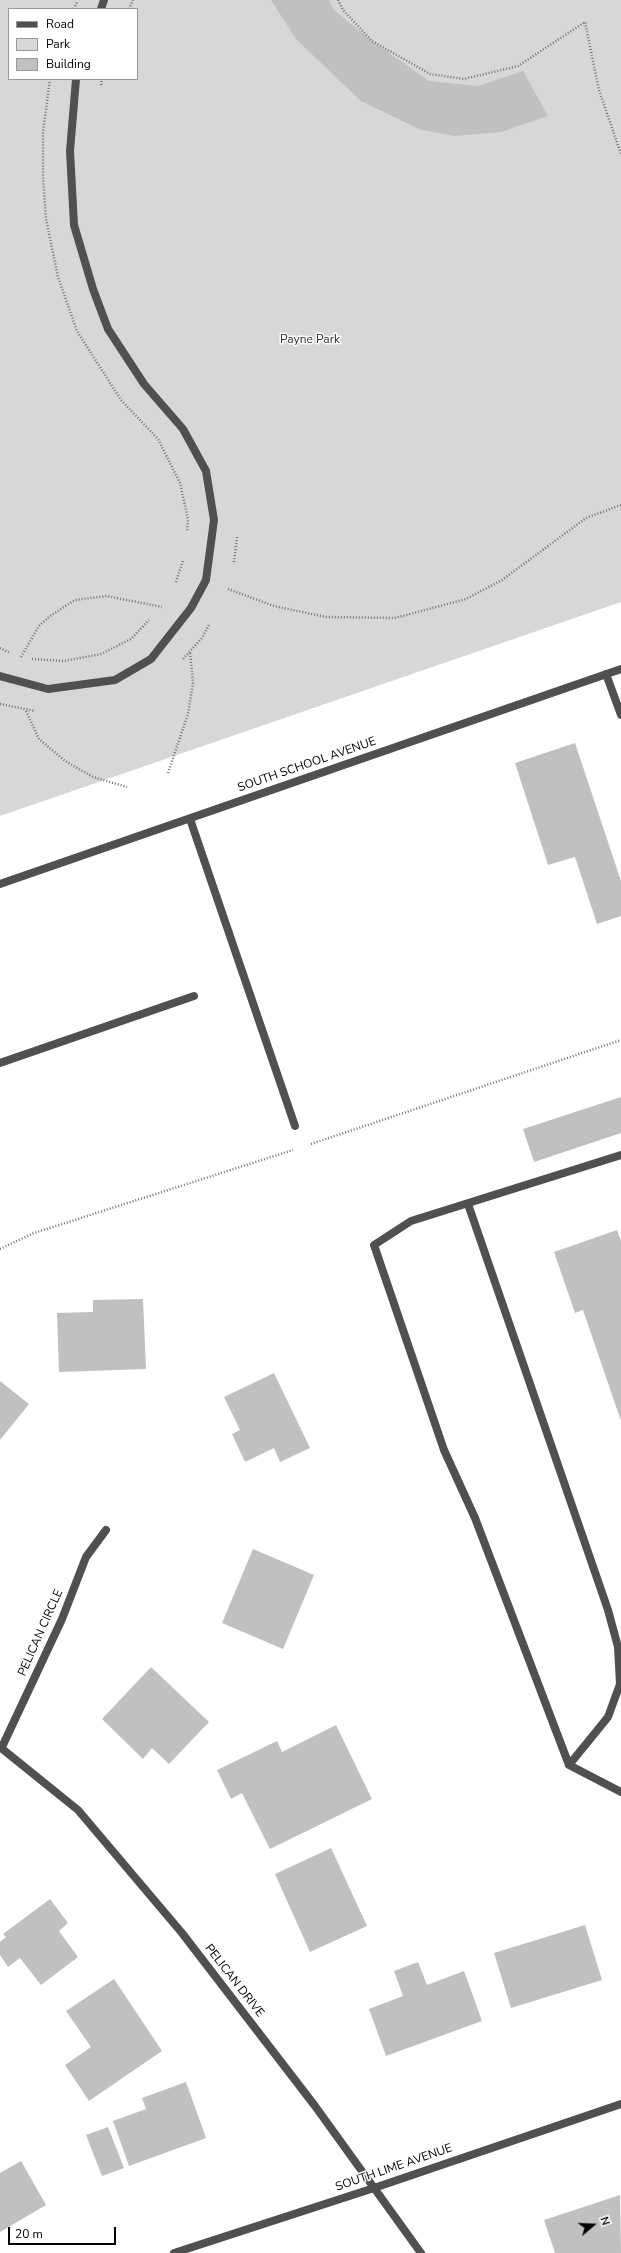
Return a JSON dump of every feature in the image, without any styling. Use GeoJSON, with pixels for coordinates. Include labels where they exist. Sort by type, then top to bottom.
{"type":"FeatureCollection","features":[{"type":"Feature","properties":{"kind":"street"},"geometry":{"type":"LineString","coordinates":[[0,676],[48,689],[115,680],[151,659],[191,608],[206,580],[214,520],[206,471],[183,429],[144,384],[108,329],[93,288],[74,225],[70,151],[76,80]]}},
{"type":"Feature","properties":{"kind":"street","name":"SOUTH SCHOOL AVENUE"},"geometry":{"type":"LineString","coordinates":[[0,884],[621,669]]}},
{"type":"Feature","properties":{"kind":"street"},"geometry":{"type":"LineString","coordinates":[[606,674],[621,715]]}},
{"type":"Feature","properties":{"kind":"street"},"geometry":{"type":"LineString","coordinates":[[190,819],[295,1126]]}},
{"type":"Feature","properties":{"kind":"street"},"geometry":{"type":"LineString","coordinates":[[0,1063],[194,996]]}},
{"type":"Feature","properties":{"kind":"street"},"geometry":{"type":"LineString","coordinates":[[621,1155],[412,1221],[374,1245],[444,1450],[475,1518],[569,1765],[621,1792]]}},
{"type":"Feature","properties":{"kind":"street"},"geometry":{"type":"LineString","coordinates":[[468,1204],[608,1610],[618,1647],[620,1684],[608,1717],[569,1765]]}},
{"type":"Feature","properties":{"kind":"street","name":"PELICAN CIRCLE"},"geometry":{"type":"LineString","coordinates":[[1,1747],[62,1619],[86,1557],[106,1530]]}},
{"type":"Feature","properties":{"kind":"street","name":"PELICAN DRIVE"},"geometry":{"type":"LineString","coordinates":[[1,1747],[78,1810],[187,1939],[315,2106],[421,2253]]}},
{"type":"Feature","properties":{"kind":"street","name":"SOUTH LIME AVENUE"},"geometry":{"type":"LineString","coordinates":[[174,2253],[374,2188],[621,2104]]}},
{"type":"Feature","properties":{"kind":"path"},"geometry":{"type":"LineString","coordinates":[[338,0],[343,10],[372,41],[430,74],[464,79],[518,66],[586,22],[599,90],[621,154]]}},
{"type":"Feature","properties":{"kind":"path"},"geometry":{"type":"LineString","coordinates":[[99,90],[102,80]]}},
{"type":"Feature","properties":{"kind":"path"},"geometry":{"type":"LineString","coordinates":[[206,580],[274,606],[326,617],[395,618],[466,599],[502,580],[586,518],[621,505]]}},
{"type":"Feature","properties":{"kind":"path"},"geometry":{"type":"LineString","coordinates":[[233,567],[237,536]]}},
{"type":"Feature","properties":{"kind":"path"},"geometry":{"type":"LineString","coordinates":[[229,589],[231,582]]}},
{"type":"Feature","properties":{"kind":"path"},"geometry":{"type":"LineString","coordinates":[[20,658],[39,626],[50,616],[75,600],[107,596],[163,607],[158,612]]}},
{"type":"Feature","properties":{"kind":"path"},"geometry":{"type":"LineString","coordinates":[[0,648],[20,658],[64,661],[101,654],[131,639],[152,618]]}},
{"type":"Feature","properties":{"kind":"path"},"geometry":{"type":"LineString","coordinates":[[168,773],[188,714],[193,683],[190,652]]}},
{"type":"Feature","properties":{"kind":"path"},"geometry":{"type":"LineString","coordinates":[[26,711],[39,739],[65,761],[93,777],[126,788]]}},
{"type":"Feature","properties":{"kind":"green space","name":"Payne Park"},"geometry":{"type":"Polygon","coordinates":[[[0,0],[621,0],[621,602],[0,816],[0,0]]]}},
{"type":"Feature","properties":{"kind":"building"},"geometry":{"type":"Polygon","coordinates":[[[271,0],[329,0],[334,10],[372,41],[429,81],[478,86],[523,71],[548,116],[501,132],[455,136],[421,130],[361,101],[296,39],[271,0]]]}},
{"type":"Feature","properties":{"kind":"building"},"geometry":{"type":"Polygon","coordinates":[[[575,743],[621,881],[621,916],[597,924],[575,857],[548,865],[515,763],[575,743]]]}},
{"type":"Feature","properties":{"kind":"building"},"geometry":{"type":"Polygon","coordinates":[[[621,1097],[621,1133],[534,1162],[523,1129],[621,1097]]]}},
{"type":"Feature","properties":{"kind":"building"},"geometry":{"type":"Polygon","coordinates":[[[617,1230],[621,1241],[621,1421],[583,1310],[575,1313],[554,1252],[617,1230]]]}},
{"type":"Feature","properties":{"kind":"building"},"geometry":{"type":"Polygon","coordinates":[[[143,1299],[146,1369],[59,1372],[57,1313],[93,1312],[93,1300],[143,1299]]]}},
{"type":"Feature","properties":{"kind":"building"},"geometry":{"type":"Polygon","coordinates":[[[274,1373],[310,1448],[280,1462],[274,1448],[245,1462],[232,1434],[240,1430],[224,1397],[274,1373]]]}},
{"type":"Feature","properties":{"kind":"building"},"geometry":{"type":"Polygon","coordinates":[[[0,1381],[29,1404],[0,1440],[0,1381]]]}},
{"type":"Feature","properties":{"kind":"building"},"geometry":{"type":"Polygon","coordinates":[[[253,1549],[314,1575],[283,1649],[222,1623],[253,1549]]]}},
{"type":"Feature","properties":{"kind":"building"},"geometry":{"type":"Polygon","coordinates":[[[151,1667],[209,1722],[169,1764],[152,1748],[143,1759],[102,1719],[151,1667]]]}},
{"type":"Feature","properties":{"kind":"building"},"geometry":{"type":"Polygon","coordinates":[[[336,1725],[372,1799],[270,1849],[242,1793],[231,1799],[217,1770],[277,1741],[282,1752],[336,1725]]]}},
{"type":"Feature","properties":{"kind":"building"},"geometry":{"type":"Polygon","coordinates":[[[331,1848],[367,1926],[310,1952],[275,1874],[331,1848]]]}},
{"type":"Feature","properties":{"kind":"building"},"geometry":{"type":"Polygon","coordinates":[[[50,1899],[68,1923],[59,1931],[78,1957],[41,1985],[20,1958],[8,1967],[0,1955],[0,1942],[6,1937],[3,1934],[50,1899]]]}},
{"type":"Feature","properties":{"kind":"building"},"geometry":{"type":"Polygon","coordinates":[[[585,1925],[602,1980],[511,2008],[494,1953],[585,1925]]]}},
{"type":"Feature","properties":{"kind":"building"},"geometry":{"type":"Polygon","coordinates":[[[418,1962],[427,1985],[464,1971],[482,2021],[386,2056],[369,2009],[403,1996],[394,1971],[418,1962]]]}},
{"type":"Feature","properties":{"kind":"building"},"geometry":{"type":"Polygon","coordinates":[[[114,1979],[162,2051],[89,2101],[65,2065],[91,2047],[66,2011],[114,1979]]]}},
{"type":"Feature","properties":{"kind":"building"},"geometry":{"type":"Polygon","coordinates":[[[186,2082],[206,2138],[129,2166],[113,2121],[146,2109],[142,2098],[186,2082]]]}},
{"type":"Feature","properties":{"kind":"building"},"geometry":{"type":"Polygon","coordinates":[[[108,2127],[124,2168],[102,2176],[86,2135],[108,2127]]]}},
{"type":"Feature","properties":{"kind":"building"},"geometry":{"type":"Polygon","coordinates":[[[21,2161],[46,2205],[0,2232],[0,2173],[21,2161]]]}},
{"type":"Feature","properties":{"kind":"building"},"geometry":{"type":"Polygon","coordinates":[[[620,2195],[621,2253],[555,2253],[544,2220],[620,2195]]]}}]}
